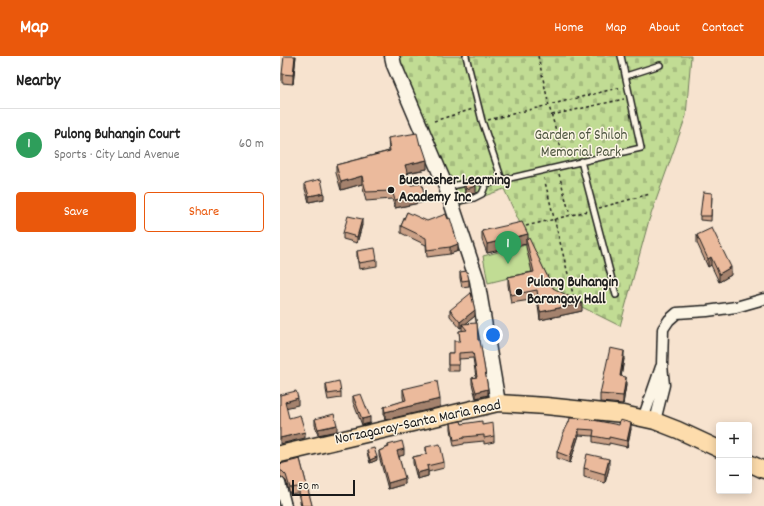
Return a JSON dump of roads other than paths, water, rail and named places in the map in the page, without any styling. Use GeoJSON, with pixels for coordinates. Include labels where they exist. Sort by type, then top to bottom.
{"type":"FeatureCollection","features":[{"type":"Feature","properties":{"kind":"main road","name":"Norzagaray-Santa Maria Road"},"geometry":{"type":"LineString","coordinates":[[280,454],[498,402],[623,414],[649,420],[678,430],[716,448]]}},
{"type":"Feature","properties":{"kind":"main road"},"geometry":{"type":"LineString","coordinates":[[752,464],[764,470]]}},
{"type":"Feature","properties":{"kind":"street"},"geometry":{"type":"LineString","coordinates":[[392,56],[452,202],[477,280],[498,402]]}},
{"type":"Feature","properties":{"kind":"street"},"geometry":{"type":"LineString","coordinates":[[649,420],[664,385],[662,365],[663,329],[669,320],[676,313],[736,307],[764,298]]}},
{"type":"Feature","properties":{"kind":"street"},"geometry":{"type":"LineString","coordinates":[[280,483],[286,506]]}},
{"type":"Feature","properties":{"kind":"lane"},"geometry":{"type":"LineString","coordinates":[[466,56],[482,121],[502,180]]}},
{"type":"Feature","properties":{"kind":"lane"},"geometry":{"type":"LineString","coordinates":[[446,187],[476,180],[486,184],[565,164],[641,148],[621,56]]}},
{"type":"Feature","properties":{"kind":"lane"},"geometry":{"type":"LineString","coordinates":[[626,76],[660,65]]}},
{"type":"Feature","properties":{"kind":"lane"},"geometry":{"type":"LineString","coordinates":[[581,161],[616,295]]}},
{"type":"Feature","properties":{"kind":"lane"},"geometry":{"type":"LineString","coordinates":[[452,202],[474,198],[482,194],[486,184]]}},
{"type":"Feature","properties":{"kind":"place","name":"Buenasher Learning Academy Inc"},"geometry":{"type":"Point","coordinates":[391,190]}},
{"type":"Feature","properties":{"kind":"place","name":"Pulong Buhangin Court"},"geometry":{"type":"Point","coordinates":[508,264]}},
{"type":"Feature","properties":{"kind":"place","name":"Pulong Buhangin Barangay Hall"},"geometry":{"type":"Point","coordinates":[519,292]}},
{"type":"Feature","properties":{"kind":"park label","name":"Garden of Shiloh Memorial Park"},"geometry":{"type":"Point","coordinates":[581,144]}}]}
